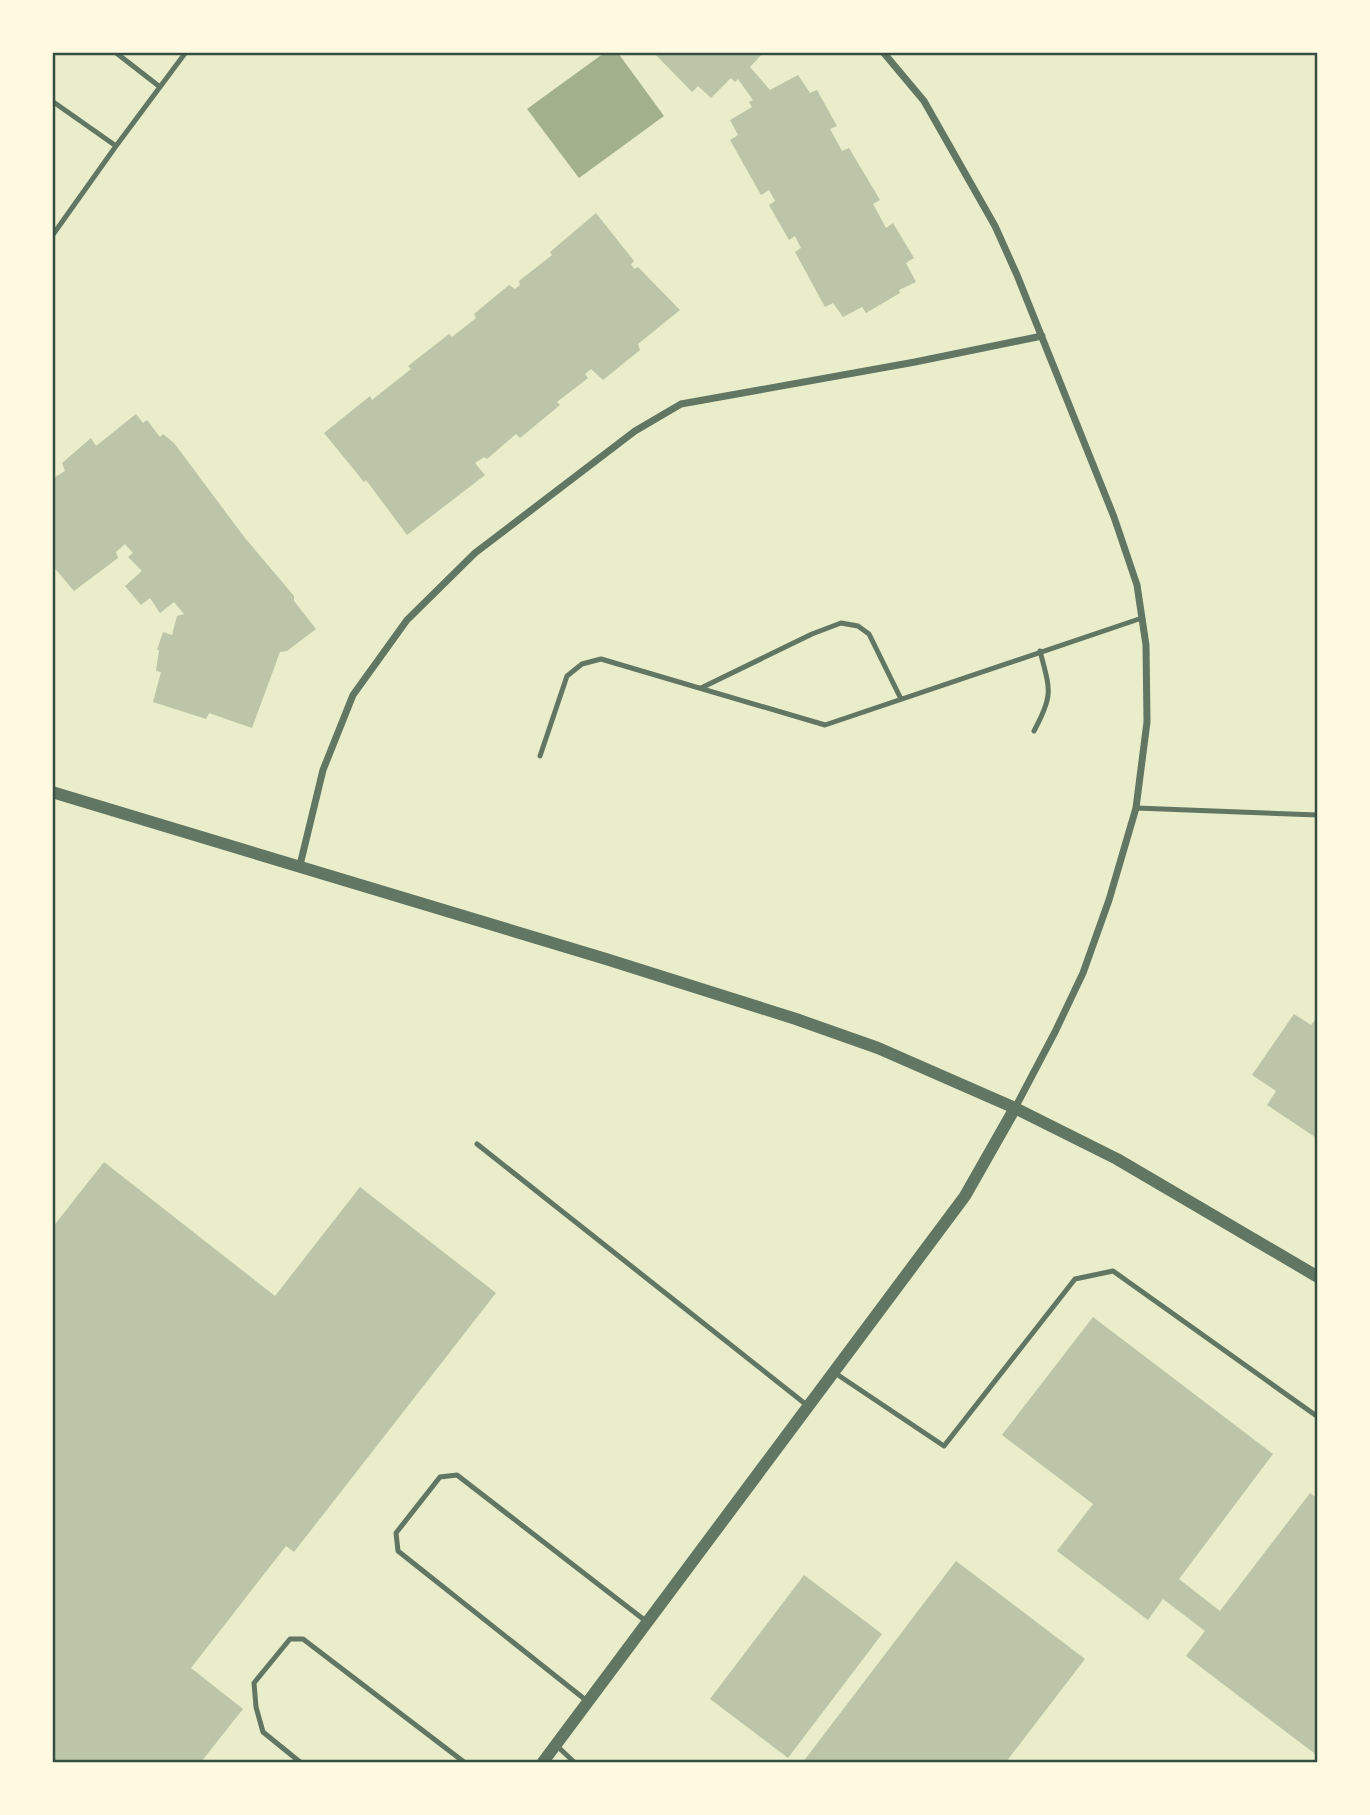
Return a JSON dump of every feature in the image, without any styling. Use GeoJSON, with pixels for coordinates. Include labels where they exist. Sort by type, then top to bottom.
{"type":"FeatureCollection","features":[{"type":"Feature","properties":{"kind":"street"},"geometry":{"type":"LineString","coordinates":[[542,1762],[965,1196],[1015,1108],[1083,974],[1109,900],[1136,808],[1147,722],[1146,645],[1137,585],[1114,517],[995,226],[925,101],[883,52]]}},
{"type":"Feature","properties":{"kind":"street"},"geometry":{"type":"LineString","coordinates":[[300,865],[323,770],[353,695],[407,620],[475,553],[635,431],[681,404],[1042,336]]}},
{"type":"Feature","properties":{"kind":"street"},"geometry":{"type":"LineString","coordinates":[[52,792],[300,865],[807,1022],[912,1062],[1015,1108],[1117,1159],[1318,1277]]}},
{"type":"Feature","properties":{"kind":"lane"},"geometry":{"type":"LineString","coordinates":[[115,52],[160,87]]}},
{"type":"Feature","properties":{"kind":"lane"},"geometry":{"type":"LineString","coordinates":[[52,236],[186,52]]}},
{"type":"Feature","properties":{"kind":"lane"},"geometry":{"type":"LineString","coordinates":[[52,101],[116,146]]}},
{"type":"Feature","properties":{"kind":"lane"},"geometry":{"type":"LineString","coordinates":[[540,757],[567,676],[582,664],[601,659],[825,725],[1142,618]]}},
{"type":"Feature","properties":{"kind":"lane"},"geometry":{"type":"LineString","coordinates":[[701,688],[812,634],[841,624],[858,626],[869,634],[901,699]]}},
{"type":"Feature","properties":{"kind":"lane"},"geometry":{"type":"LineString","coordinates":[[1034,731],[1046,708],[1050,693],[1040,651]]}},
{"type":"Feature","properties":{"kind":"lane"},"geometry":{"type":"LineString","coordinates":[[1136,808],[1318,815]]}},
{"type":"Feature","properties":{"kind":"lane"},"geometry":{"type":"LineString","coordinates":[[477,1144],[808,1406]]}},
{"type":"Feature","properties":{"kind":"lane"},"geometry":{"type":"LineString","coordinates":[[833,1372],[944,1446],[1075,1279],[1113,1271],[1318,1417]]}},
{"type":"Feature","properties":{"kind":"lane"},"geometry":{"type":"LineString","coordinates":[[588,1702],[398,1551],[396,1533],[440,1477],[457,1475],[648,1622]]}},
{"type":"Feature","properties":{"kind":"lane"},"geometry":{"type":"LineString","coordinates":[[300,1762],[263,1732],[256,1707],[254,1683],[290,1639],[303,1639],[464,1762]]}},
{"type":"Feature","properties":{"kind":"lane"},"geometry":{"type":"LineString","coordinates":[[556,1745],[574,1762]]}},
{"type":"Feature","properties":{"kind":"shaded area"},"geometry":{"type":"Polygon","coordinates":[[[604,53],[618,53],[664,116],[579,178],[527,109],[604,53]]]}},
{"type":"Feature","properties":{"kind":"building"},"geometry":{"type":"Polygon","coordinates":[[[653,52],[764,52],[750,67],[770,90],[798,75],[810,93],[817,90],[837,126],[830,129],[842,151],[849,148],[880,200],[873,204],[886,228],[893,223],[914,258],[906,263],[916,282],[899,290],[900,293],[866,313],[862,307],[843,317],[833,303],[825,307],[795,252],[801,248],[795,236],[789,240],[769,205],[775,201],[769,190],[761,195],[730,140],[738,135],[730,120],[752,107],[749,102],[753,100],[738,79],[735,82],[731,78],[711,98],[698,86],[692,92],[653,52]]]}},
{"type":"Feature","properties":{"kind":"building"},"geometry":{"type":"Polygon","coordinates":[[[596,213],[634,261],[631,264],[634,269],[638,267],[680,310],[638,344],[640,350],[603,380],[591,369],[585,374],[588,378],[557,402],[560,405],[520,438],[516,434],[487,459],[484,457],[475,463],[485,475],[407,535],[366,480],[364,482],[324,433],[370,396],[372,400],[411,369],[408,366],[449,334],[452,337],[476,318],[474,314],[509,285],[515,289],[520,285],[519,281],[552,255],[550,252],[596,213]]]}},
{"type":"Feature","properties":{"kind":"building"},"geometry":{"type":"Polygon","coordinates":[[[136,414],[143,423],[147,420],[160,437],[163,434],[174,443],[245,538],[294,596],[294,601],[316,629],[287,651],[280,652],[252,728],[209,713],[206,719],[153,702],[161,672],[156,671],[157,650],[163,632],[172,635],[177,616],[184,614],[174,602],[160,613],[150,598],[141,605],[125,586],[142,571],[128,557],[133,553],[125,544],[116,552],[118,558],[74,591],[52,565],[52,479],[65,471],[62,463],[91,438],[96,446],[136,414]]]}},
{"type":"Feature","properties":{"kind":"building"},"geometry":{"type":"Polygon","coordinates":[[[1294,1014],[1311,1025],[1318,1016],[1318,1139],[1267,1105],[1276,1091],[1252,1075],[1294,1014]]]}},
{"type":"Feature","properties":{"kind":"building"},"geometry":{"type":"Polygon","coordinates":[[[104,1162],[275,1296],[360,1187],[496,1293],[294,1552],[286,1546],[191,1668],[243,1709],[201,1762],[52,1762],[52,1228],[104,1162]]]}},
{"type":"Feature","properties":{"kind":"building"},"geometry":{"type":"Polygon","coordinates":[[[1093,1317],[1273,1454],[1179,1579],[1220,1611],[1310,1493],[1318,1499],[1318,1756],[1186,1656],[1205,1631],[1163,1599],[1148,1620],[1057,1551],[1093,1504],[1002,1435],[1093,1317]]]}},
{"type":"Feature","properties":{"kind":"building"},"geometry":{"type":"Polygon","coordinates":[[[956,1561],[1085,1659],[1006,1762],[803,1762],[956,1561]]]}},
{"type":"Feature","properties":{"kind":"building"},"geometry":{"type":"Polygon","coordinates":[[[804,1575],[882,1634],[788,1758],[710,1699],[804,1575]]]}}]}
